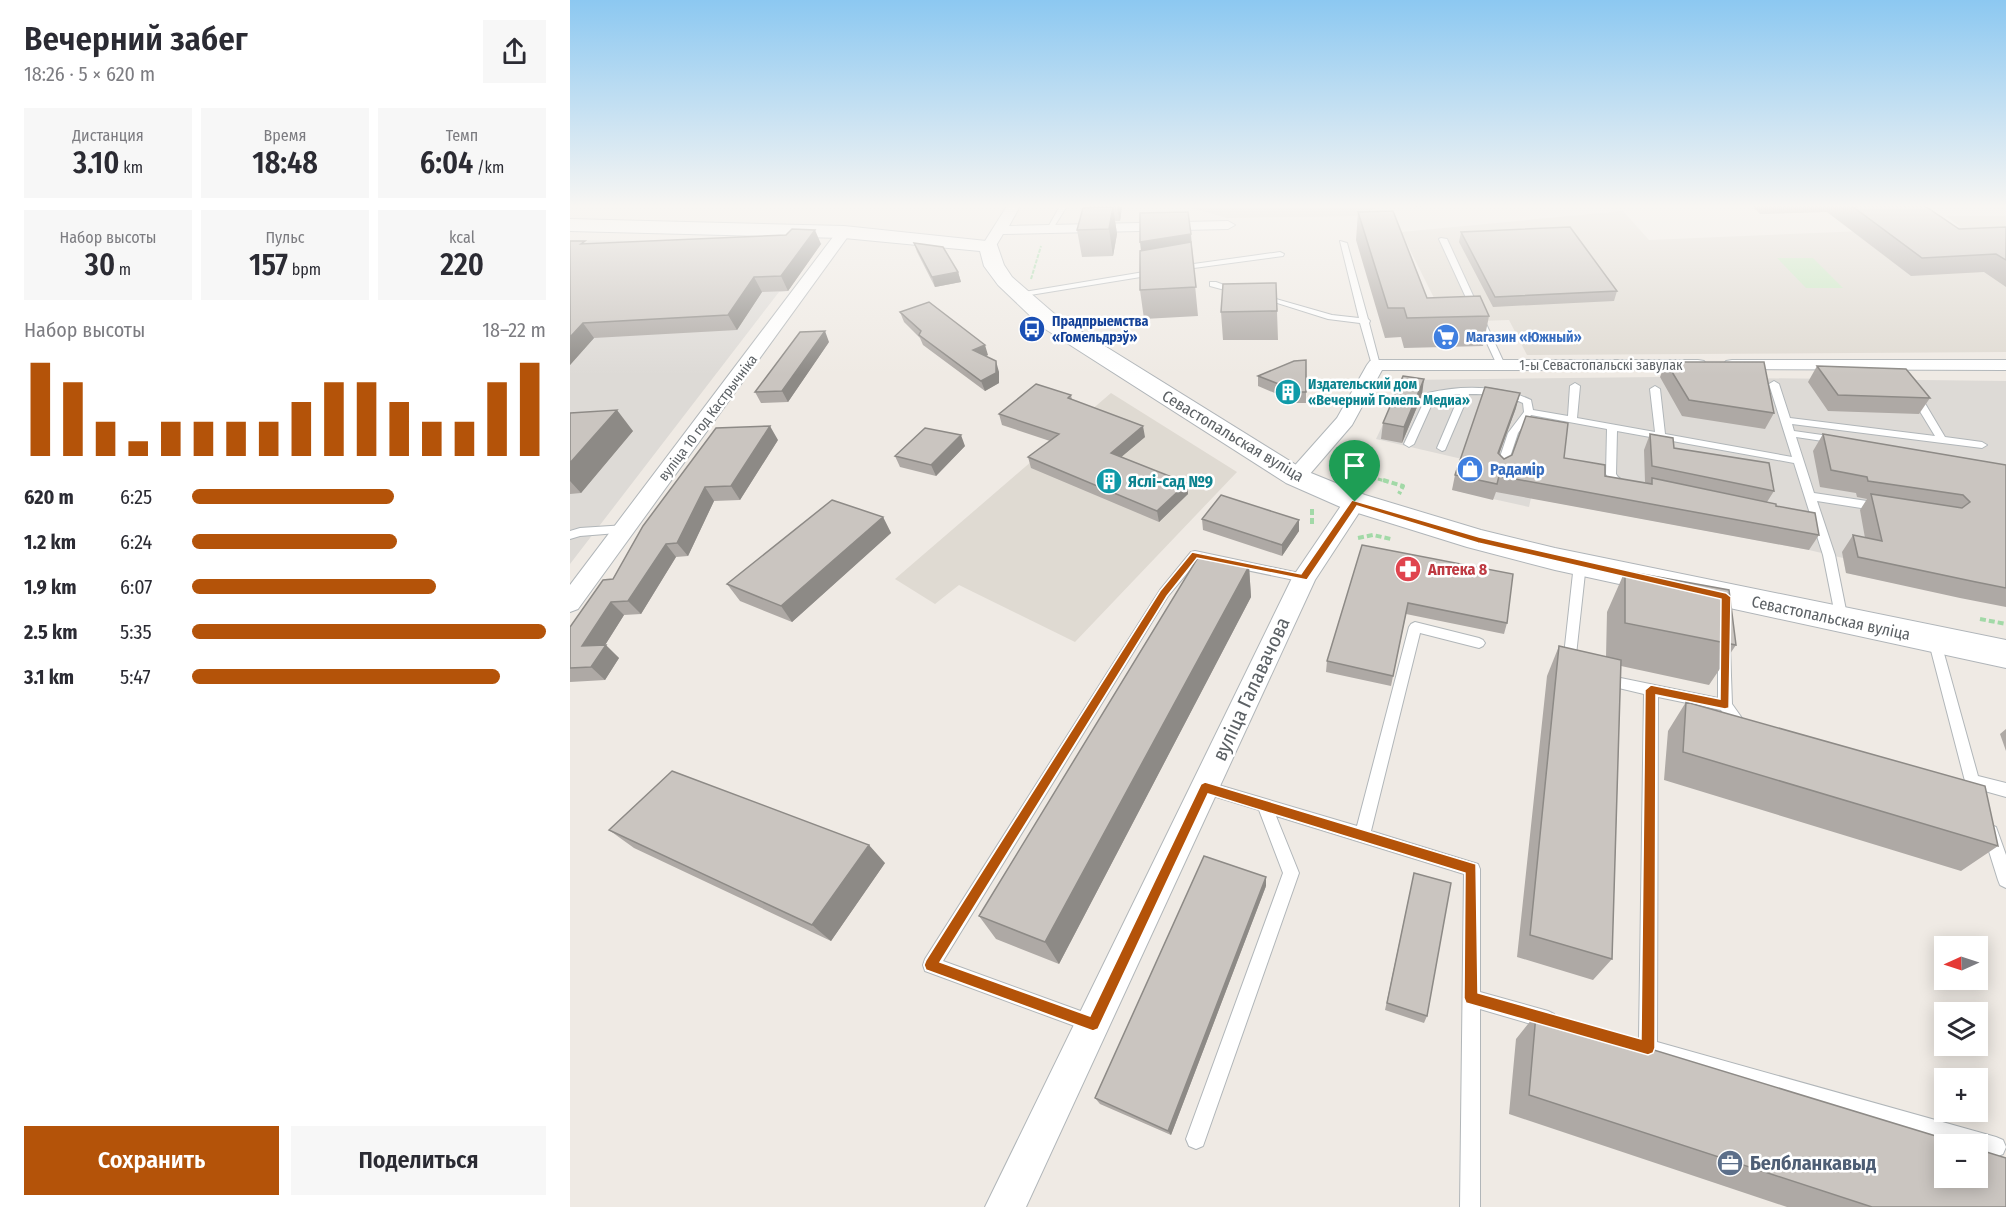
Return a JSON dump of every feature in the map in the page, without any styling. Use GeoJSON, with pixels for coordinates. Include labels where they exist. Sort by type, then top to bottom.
{"type":"FeatureCollection","features":[{"type":"Feature","properties":{"kind":"street","name":"вуліца 10 год Кастрычніка"},"geometry":{"type":"LineString","coordinates":[[570,603],[627,529],[822,262]]}},
{"type":"Feature","properties":{"kind":"street","name":"Севастопальская вуліца"},"geometry":{"type":"LineString","coordinates":[[994,262],[994,266],[1024,290],[1050,322],[1296,477],[1355,502],[1478,540],[1725,602],[1842,621],[2006,654]]}},
{"type":"Feature","properties":{"kind":"street","name":"1-ы Севастопальскі завулак"},"geometry":{"type":"LineString","coordinates":[[1376,365],[2006,364]]}},
{"type":"Feature","properties":{"kind":"street"},"geometry":{"type":"LineString","coordinates":[[1296,477],[1345,421],[1376,365]]}},
{"type":"Feature","properties":{"kind":"street","name":"вуліца Галавачова"},"geometry":{"type":"LineString","coordinates":[[1005,1207],[1304,578],[1355,502]]}},
{"type":"Feature","properties":{"kind":"lane"},"geometry":{"type":"LineString","coordinates":[[1024,290],[1215,262]]}},
{"type":"Feature","properties":{"kind":"lane"},"geometry":{"type":"LineString","coordinates":[[1349,262],[1376,365]]}},
{"type":"Feature","properties":{"kind":"lane"},"geometry":{"type":"LineString","coordinates":[[1454,262],[1502,365]]}},
{"type":"Feature","properties":{"kind":"lane"},"geometry":{"type":"LineString","coordinates":[[1213,284],[1243,292]]}},
{"type":"Feature","properties":{"kind":"lane"},"geometry":{"type":"LineString","coordinates":[[1253,295],[1331,317],[1366,321]]}},
{"type":"Feature","properties":{"kind":"lane"},"geometry":{"type":"LineString","coordinates":[[1774,384],[1810,496],[1813,523],[1829,555],[1842,621]]}},
{"type":"Feature","properties":{"kind":"lane"},"geometry":{"type":"LineString","coordinates":[[1572,420],[1575,386]]}},
{"type":"Feature","properties":{"kind":"lane"},"geometry":{"type":"LineString","coordinates":[[1910,386],[1942,440]]}},
{"type":"Feature","properties":{"kind":"lane"},"geometry":{"type":"LineString","coordinates":[[1655,389],[1660,435]]}},
{"type":"Feature","properties":{"kind":"lane"},"geometry":{"type":"LineString","coordinates":[[1442,448],[1465,392]]}},
{"type":"Feature","properties":{"kind":"lane"},"geometry":{"type":"LineString","coordinates":[[1409,444],[1431,395],[1465,392],[1518,397],[1528,402],[1529,411],[1512,433],[1501,469]]}},
{"type":"Feature","properties":{"kind":"lane"},"geometry":{"type":"LineString","coordinates":[[1529,411],[1799,461]]}},
{"type":"Feature","properties":{"kind":"lane"},"geometry":{"type":"LineString","coordinates":[[1786,420],[1982,445]]}},
{"type":"Feature","properties":{"kind":"lane"},"geometry":{"type":"LineString","coordinates":[[1612,427],[1611,474],[1618,483],[1636,488]]}},
{"type":"Feature","properties":{"kind":"lane"},"geometry":{"type":"LineString","coordinates":[[1790,433],[1847,442]]}},
{"type":"Feature","properties":{"kind":"lane"},"geometry":{"type":"LineString","coordinates":[[1810,496],[1891,509]]}},
{"type":"Feature","properties":{"kind":"lane"},"geometry":{"type":"LineString","coordinates":[[570,535],[627,529]]}},
{"type":"Feature","properties":{"kind":"lane"},"geometry":{"type":"LineString","coordinates":[[1093,1024],[931,965],[1164,593],[1195,555],[1304,578]]}},
{"type":"Feature","properties":{"kind":"lane"},"geometry":{"type":"LineString","coordinates":[[1580,564],[1568,671],[1725,705]]}},
{"type":"Feature","properties":{"kind":"lane"},"geometry":{"type":"LineString","coordinates":[[1362,835],[1415,627],[1479,643]]}},
{"type":"Feature","properties":{"kind":"lane"},"geometry":{"type":"LineString","coordinates":[[1724,631],[1725,705],[1749,739]]}},
{"type":"Feature","properties":{"kind":"lane"},"geometry":{"type":"LineString","coordinates":[[1934,639],[1972,781],[2006,880]]}},
{"type":"Feature","properties":{"kind":"lane"},"geometry":{"type":"LineString","coordinates":[[1648,1048],[1651,690]]}},
{"type":"Feature","properties":{"kind":"lane"},"geometry":{"type":"LineString","coordinates":[[1972,781],[2006,790]]}},
{"type":"Feature","properties":{"kind":"lane"},"geometry":{"type":"LineString","coordinates":[[1205,787],[1472,869],[1470,1207]]}},
{"type":"Feature","properties":{"kind":"lane"},"geometry":{"type":"LineString","coordinates":[[1196,1139],[1291,873],[1265,806]]}},
{"type":"Feature","properties":{"kind":"lane"},"geometry":{"type":"LineString","coordinates":[[1471,998],[1570,1026]]}},
{"type":"Feature","properties":{"kind":"lane"},"geometry":{"type":"LineString","coordinates":[[1626,1042],[1996,1147]]}},
{"type":"Feature","properties":{"kind":"path"},"geometry":{"type":"LineString","coordinates":[[1024,290],[1035,262]]}},
{"type":"Feature","properties":{"kind":"path"},"geometry":{"type":"LineString","coordinates":[[1332,473],[1337,467],[1403,486],[1394,503]]}},
{"type":"Feature","properties":{"kind":"shaded area"},"geometry":{"type":"Polygon","coordinates":[[[570,262],[808,262],[788,291],[779,292],[570,564],[570,262]]]}},
{"type":"Feature","properties":{"kind":"shaded area"},"geometry":{"type":"Polygon","coordinates":[[[1416,262],[2006,262],[2006,352],[1527,355],[1509,320],[1446,322],[1416,262]]]}},
{"type":"Feature","properties":{"kind":"shaded area"},"geometry":{"type":"Polygon","coordinates":[[[1660,377],[2006,381],[2006,606],[1846,573],[1843,558],[1809,550],[1531,498],[1529,507],[1452,490],[1462,459],[1376,439],[1404,380],[1660,377]]]}},
{"type":"Feature","properties":{"kind":"shaded area"},"geometry":{"type":"Polygon","coordinates":[[[1111,393],[1237,472],[1075,642],[959,585],[935,604],[895,579],[1111,393]]]}},
{"type":"Feature","properties":{"kind":"green space"},"geometry":{"type":"Polygon","coordinates":[[[1781,262],[1817,262],[1843,288],[1806,288],[1781,262]]]}},
{"type":"Feature","properties":{"kind":"building"},"geometry":{"type":"Polygon","coordinates":[[[570,262],[791,262],[781,276],[754,277],[728,315],[583,323],[570,337],[570,262]]]}},
{"type":"Feature","properties":{"kind":"building"},"geometry":{"type":"Polygon","coordinates":[[[924,262],[952,262],[958,272],[932,277],[924,262]]]}},
{"type":"Feature","properties":{"kind":"building"},"geometry":{"type":"Polygon","coordinates":[[[1140,262],[1193,262],[1196,287],[1140,290],[1140,262]]]}},
{"type":"Feature","properties":{"kind":"building"},"geometry":{"type":"Polygon","coordinates":[[[1374,262],[1413,262],[1427,298],[1480,296],[1489,316],[1407,318],[1404,308],[1388,308],[1374,262]]]}},
{"type":"Feature","properties":{"kind":"building"},"geometry":{"type":"Polygon","coordinates":[[[1477,262],[1596,262],[1617,291],[1495,297],[1477,262]]]}},
{"type":"Feature","properties":{"kind":"building"},"geometry":{"type":"Polygon","coordinates":[[[1276,283],[1277,311],[1221,312],[1223,284],[1276,283]]]}},
{"type":"Feature","properties":{"kind":"building"},"geometry":{"type":"Polygon","coordinates":[[[929,302],[985,345],[973,350],[996,361],[996,373],[981,381],[919,335],[921,331],[900,312],[929,302]]]}},
{"type":"Feature","properties":{"kind":"building"},"geometry":{"type":"Polygon","coordinates":[[[825,331],[782,391],[755,392],[800,332],[825,331]]]}},
{"type":"Feature","properties":{"kind":"building"},"geometry":{"type":"Polygon","coordinates":[[[1306,360],[1306,392],[1285,392],[1284,386],[1258,376],[1294,361],[1306,360]]]}},
{"type":"Feature","properties":{"kind":"building"},"geometry":{"type":"Polygon","coordinates":[[[1666,362],[1764,362],[1774,413],[1689,400],[1666,362]]]}},
{"type":"Feature","properties":{"kind":"building"},"geometry":{"type":"Polygon","coordinates":[[[1817,366],[1906,369],[1930,398],[1838,395],[1817,366]]]}},
{"type":"Feature","properties":{"kind":"building"},"geometry":{"type":"Polygon","coordinates":[[[1403,376],[1424,379],[1404,427],[1383,423],[1403,376]]]}},
{"type":"Feature","properties":{"kind":"building"},"geometry":{"type":"Polygon","coordinates":[[[1036,384],[1071,395],[1068,398],[1143,426],[1111,453],[1187,483],[1157,511],[1028,457],[1059,434],[999,414],[1036,384]]]}},
{"type":"Feature","properties":{"kind":"building"},"geometry":{"type":"Polygon","coordinates":[[[1485,387],[1520,393],[1498,453],[1504,459],[1512,455],[1526,416],[1568,423],[1564,458],[1605,465],[1605,476],[1652,484],[1652,478],[1815,513],[1819,535],[1499,476],[1497,484],[1455,475],[1485,387]]]}},
{"type":"Feature","properties":{"kind":"building"},"geometry":{"type":"Polygon","coordinates":[[[617,410],[570,463],[570,413],[617,410]]]}},
{"type":"Feature","properties":{"kind":"building"},"geometry":{"type":"Polygon","coordinates":[[[770,426],[731,486],[705,487],[677,543],[666,544],[628,601],[611,602],[582,646],[606,645],[591,667],[570,668],[570,627],[603,580],[613,579],[643,526],[716,428],[770,426]]]}},
{"type":"Feature","properties":{"kind":"building"},"geometry":{"type":"Polygon","coordinates":[[[925,428],[961,435],[931,465],[895,456],[925,428]]]}},
{"type":"Feature","properties":{"kind":"building"},"geometry":{"type":"Polygon","coordinates":[[[1650,434],[1673,438],[1674,448],[1769,463],[1774,491],[1652,466],[1650,434]]]}},
{"type":"Feature","properties":{"kind":"building"},"geometry":{"type":"Polygon","coordinates":[[[1823,434],[2006,465],[2006,588],[1858,557],[1853,535],[1882,541],[1871,494],[1962,508],[1970,502],[1963,495],[1868,481],[1867,477],[1831,470],[1823,434]]]}},
{"type":"Feature","properties":{"kind":"building"},"geometry":{"type":"Polygon","coordinates":[[[1221,495],[1299,520],[1282,545],[1202,519],[1221,495]]]}},
{"type":"Feature","properties":{"kind":"building"},"geometry":{"type":"Polygon","coordinates":[[[832,500],[883,517],[781,606],[727,584],[832,500]]]}},
{"type":"Feature","properties":{"kind":"building"},"geometry":{"type":"Polygon","coordinates":[[[1362,545],[1513,574],[1507,623],[1408,603],[1393,676],[1327,661],[1362,545]]]}},
{"type":"Feature","properties":{"kind":"building"},"geometry":{"type":"Polygon","coordinates":[[[1200,554],[1249,566],[1045,942],[979,916],[1200,554]]]}},
{"type":"Feature","properties":{"kind":"building"},"geometry":{"type":"Polygon","coordinates":[[[1625,571],[1729,590],[1736,645],[1625,623],[1625,571]]]}},
{"type":"Feature","properties":{"kind":"building"},"geometry":{"type":"Polygon","coordinates":[[[1559,646],[1621,660],[1612,959],[1530,935],[1559,646]]]}},
{"type":"Feature","properties":{"kind":"building"},"geometry":{"type":"Polygon","coordinates":[[[1686,702],[1985,786],[1998,846],[1683,752],[1686,702]]]}},
{"type":"Feature","properties":{"kind":"building"},"geometry":{"type":"Polygon","coordinates":[[[672,771],[869,845],[812,925],[609,830],[672,771]]]}},
{"type":"Feature","properties":{"kind":"building"},"geometry":{"type":"Polygon","coordinates":[[[1204,856],[1266,877],[1168,1131],[1095,1098],[1204,856]]]}},
{"type":"Feature","properties":{"kind":"building"},"geometry":{"type":"Polygon","coordinates":[[[1414,873],[1451,883],[1427,1016],[1387,1003],[1414,873]]]}},
{"type":"Feature","properties":{"kind":"building"},"geometry":{"type":"Polygon","coordinates":[[[1536,1014],[1934,1135],[1934,1188],[1988,1188],[1988,1152],[2006,1158],[2006,1207],[1872,1207],[1529,1095],[1536,1014]]]}},
{"type":"Feature","properties":{"kind":"place","name":"Прадпрыемства «Гомельдрэў»"},"geometry":{"type":"Point","coordinates":[1032,329]}},
{"type":"Feature","properties":{"kind":"place","name":"Магазин «Южный»"},"geometry":{"type":"Point","coordinates":[1446,337]}},
{"type":"Feature","properties":{"kind":"place","name":"Издательский дом «Вечерний Гомель Медиа»"},"geometry":{"type":"Point","coordinates":[1288,392]}},
{"type":"Feature","properties":{"kind":"place","name":"Радамір"},"geometry":{"type":"Point","coordinates":[1470,469]}},
{"type":"Feature","properties":{"kind":"place","name":"Яслі-сад №9"},"geometry":{"type":"Point","coordinates":[1109,481]}},
{"type":"Feature","properties":{"kind":"place","name":"Аптека 8"},"geometry":{"type":"Point","coordinates":[1408,569]}},
{"type":"Feature","properties":{"kind":"place","name":"Белбланкавыд"},"geometry":{"type":"Point","coordinates":[1730,1163]}},
{"type":"Feature","properties":{"kind":"route"},"geometry":{"type":"LineString","coordinates":[[1355,502],[1478,540],[1726,597],[1725,705],[1651,690],[1648,1048],[1471,998],[1472,869],[1205,787],[1093,1024],[931,965],[1164,593],[1195,555],[1304,578],[1355,502]]}}]}
